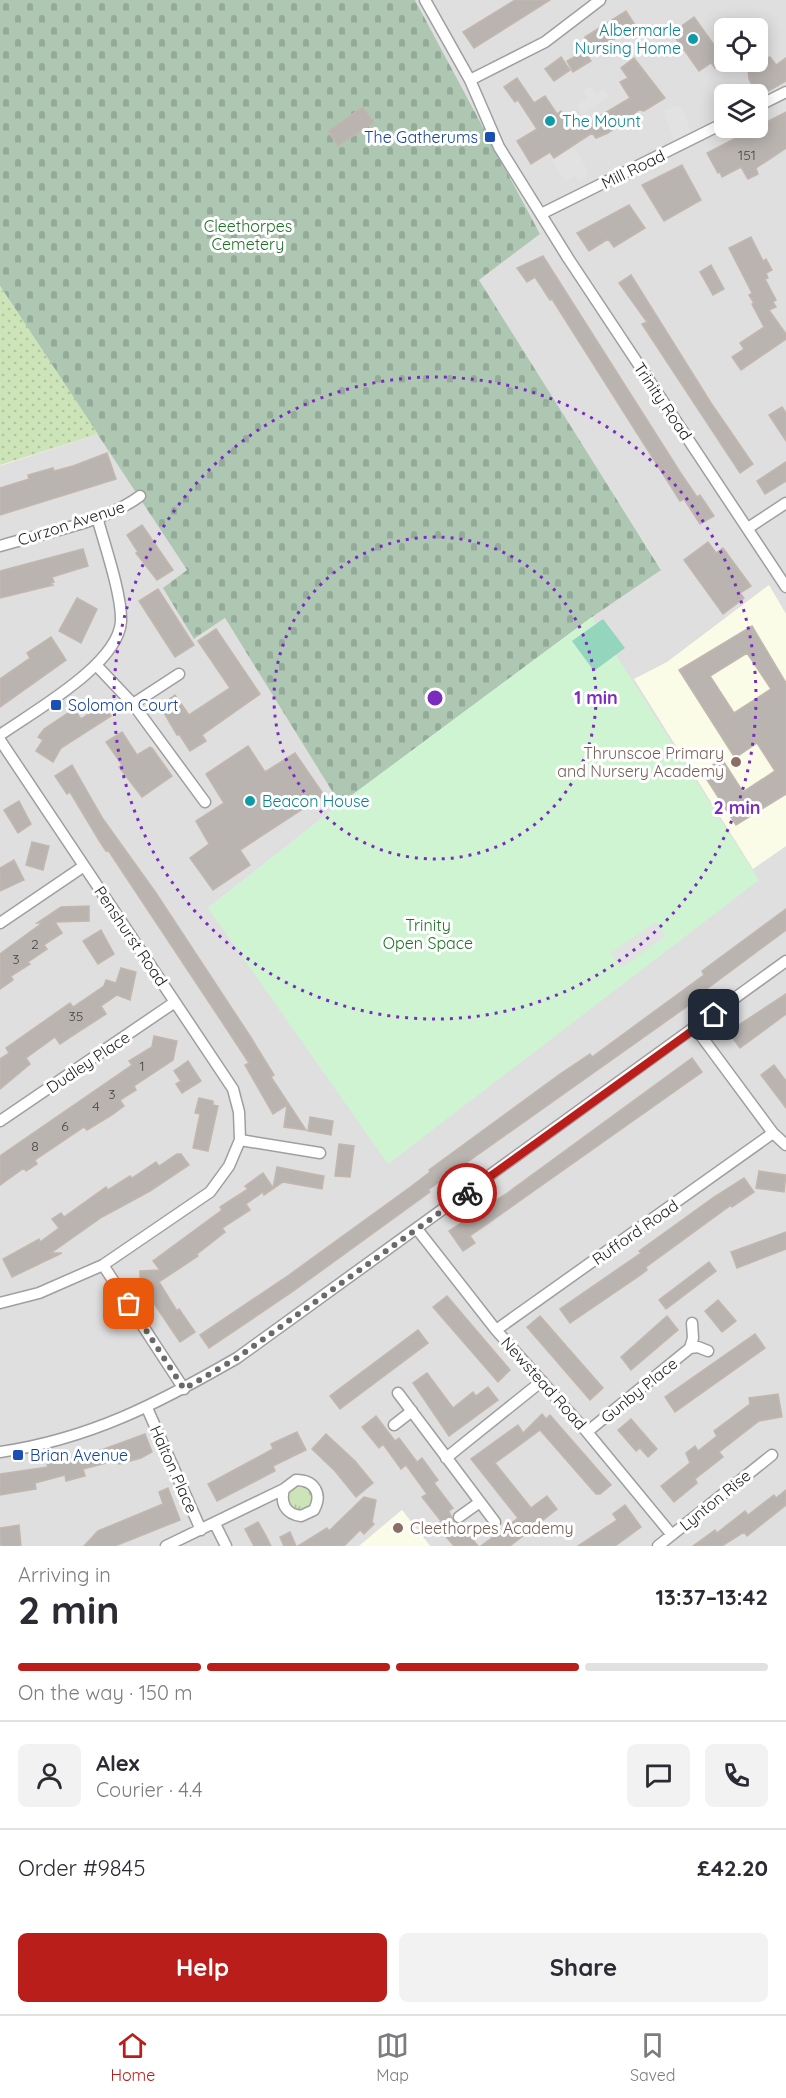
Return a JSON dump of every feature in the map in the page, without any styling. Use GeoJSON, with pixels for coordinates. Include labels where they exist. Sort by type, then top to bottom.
{"type":"FeatureCollection","features":[{"type":"Feature","properties":{"kind":"street","name":"Trinity Road"},"geometry":{"type":"LineString","coordinates":[[425,0],[470,80],[499,147],[786,587]]}},
{"type":"Feature","properties":{"kind":"street"},"geometry":{"type":"LineString","coordinates":[[470,80],[545,42],[600,0]]}},
{"type":"Feature","properties":{"kind":"street"},"geometry":{"type":"LineString","coordinates":[[768,101],[786,92]]}},
{"type":"Feature","properties":{"kind":"street","name":"Mill Road"},"geometry":{"type":"LineString","coordinates":[[541,214],[714,128]]}},
{"type":"Feature","properties":{"kind":"street","name":"Curzon Avenue"},"geometry":{"type":"LineString","coordinates":[[0,546],[97,517],[127,506],[140,496]]}},
{"type":"Feature","properties":{"kind":"street"},"geometry":{"type":"LineString","coordinates":[[748,528],[786,503]]}},
{"type":"Feature","properties":{"kind":"street"},"geometry":{"type":"LineString","coordinates":[[0,735],[97,666],[111,650],[118,636],[121,622],[120,610],[97,517]]}},
{"type":"Feature","properties":{"kind":"street"},"geometry":{"type":"LineString","coordinates":[[97,666],[133,704],[205,802]]}},
{"type":"Feature","properties":{"kind":"street"},"geometry":{"type":"LineString","coordinates":[[133,704],[179,674]]}},
{"type":"Feature","properties":{"kind":"street","name":"Penshurst Road"},"geometry":{"type":"LineString","coordinates":[[0,740],[233,1089],[239,1112],[240,1140],[229,1166],[210,1192],[103,1265],[39,1293],[0,1303]]}},
{"type":"Feature","properties":{"kind":"street"},"geometry":{"type":"LineString","coordinates":[[0,923],[84,866]]}},
{"type":"Feature","properties":{"kind":"street"},"geometry":{"type":"LineString","coordinates":[[0,1452],[66,1440],[147,1408],[237,1358],[696,1029],[786,961]]}},
{"type":"Feature","properties":{"kind":"street","name":"Dudley Place"},"geometry":{"type":"LineString","coordinates":[[0,1121],[175,1002]]}},
{"type":"Feature","properties":{"kind":"street"},"geometry":{"type":"LineString","coordinates":[[696,1029],[773,1133],[786,1145]]}},
{"type":"Feature","properties":{"kind":"street","name":"Rufford Road"},"geometry":{"type":"LineString","coordinates":[[496,1330],[773,1133]]}},
{"type":"Feature","properties":{"kind":"street"},"geometry":{"type":"LineString","coordinates":[[240,1140],[320,1153]]}},
{"type":"Feature","properties":{"kind":"street","name":"Newstead Road"},"geometry":{"type":"LineString","coordinates":[[417,1229],[496,1330],[587,1432],[672,1535]]}},
{"type":"Feature","properties":{"kind":"street"},"geometry":{"type":"LineString","coordinates":[[103,1265],[184,1389]]}},
{"type":"Feature","properties":{"kind":"street","name":"Gunby Place"},"geometry":{"type":"LineString","coordinates":[[690,1348],[693,1338],[692,1323]]}},
{"type":"Feature","properties":{"kind":"street","name":"Gunby Place"},"geometry":{"type":"LineString","coordinates":[[587,1432],[690,1348],[698,1347],[708,1351]]}},
{"type":"Feature","properties":{"kind":"street"},"geometry":{"type":"LineString","coordinates":[[446,1458],[542,1382]]}},
{"type":"Feature","properties":{"kind":"street"},"geometry":{"type":"LineString","coordinates":[[398,1393],[495,1522]]}},
{"type":"Feature","properties":{"kind":"street","name":"Halton Place"},"geometry":{"type":"LineString","coordinates":[[147,1408],[201,1530]]}},
{"type":"Feature","properties":{"kind":"street"},"geometry":{"type":"LineString","coordinates":[[394,1425],[412,1411]]}},
{"type":"Feature","properties":{"kind":"street","name":"Lynton Rise"},"geometry":{"type":"LineString","coordinates":[[658,1546],[772,1455]]}},
{"type":"Feature","properties":{"kind":"street","name":"Halton Place"},"geometry":{"type":"LineString","coordinates":[[166,1546],[284,1489]]}},
{"type":"Feature","properties":{"kind":"street"},"geometry":{"type":"LineString","coordinates":[[459,1517],[480,1502]]}},
{"type":"Feature","properties":{"kind":"street","name":"Halton Place"},"geometry":{"type":"LineString","coordinates":[[215,1524],[226,1546]]}},
{"type":"Feature","properties":{"kind":"shaded area"},"geometry":{"type":"Polygon","coordinates":[[[415,0],[786,0],[786,1546],[430,1546],[402,1510],[359,1546],[0,1546],[0,466],[98,434],[187,570],[195,639],[225,618],[340,804],[208,908],[658,728],[591,617],[661,569],[478,280],[540,234],[415,0]]]}},
{"type":"Feature","properties":{"kind":"shaded area"},"geometry":{"type":"Polygon","coordinates":[[[591,86],[596,94],[604,89],[609,97],[582,114],[577,105],[587,99],[583,91],[591,86]]]}},
{"type":"Feature","properties":{"kind":"shaded area"},"geometry":{"type":"Polygon","coordinates":[[[681,105],[692,135],[674,141],[664,111],[681,105]]]}},
{"type":"Feature","properties":{"kind":"shaded area"},"geometry":{"type":"Polygon","coordinates":[[[574,147],[587,169],[585,171],[588,176],[579,181],[576,176],[565,182],[552,160],[574,147]]]}},
{"type":"Feature","properties":{"kind":"shaded area","name":"Thrunscoe Primary and Nursery Academy"},"geometry":{"type":"Polygon","coordinates":[[[769,585],[786,614],[786,846],[753,869],[634,679],[667,662],[769,585]]]}},
{"type":"Feature","properties":{"kind":"shaded area"},"geometry":{"type":"Polygon","coordinates":[[[656,922],[666,936],[621,968],[611,953],[656,922]]]}},
{"type":"Feature","properties":{"kind":"shaded area","name":"Cleethorpes Academy"},"geometry":{"type":"Polygon","coordinates":[[[402,1510],[430,1546],[359,1546],[402,1510]]]}},
{"type":"Feature","properties":{"kind":"green space","name":"Cleethorpes Cemetery"},"geometry":{"type":"Polygon","coordinates":[[[0,0],[415,0],[540,234],[479,280],[661,570],[592,617],[340,804],[225,618],[194,639],[163,588],[187,570],[0,286],[0,0]]]}},
{"type":"Feature","properties":{"kind":"green space"},"geometry":{"type":"Polygon","coordinates":[[[0,286],[98,434],[0,465],[0,286]]]}},
{"type":"Feature","properties":{"kind":"green space","name":"Trinity Open Space"},"geometry":{"type":"Polygon","coordinates":[[[592,617],[759,880],[388,1164],[208,908],[340,804],[592,617]]]}},
{"type":"Feature","properties":{"kind":"green space"},"geometry":{"type":"Polygon","coordinates":[[[603,619],[625,648],[594,671],[572,641],[603,619]]]}},
{"type":"Feature","properties":{"kind":"green space"},"geometry":{"type":"Polygon","coordinates":[[[301,1486],[309,1490],[313,1498],[309,1506],[301,1510],[293,1506],[289,1498],[293,1490],[301,1486]]]}},
{"type":"Feature","properties":{"kind":"building"},"geometry":{"type":"Polygon","coordinates":[[[515,0],[550,0],[474,48],[463,32],[515,0]]]}},
{"type":"Feature","properties":{"kind":"building"},"geometry":{"type":"Polygon","coordinates":[[[626,11],[635,25],[595,52],[585,37],[626,11]]]}},
{"type":"Feature","properties":{"kind":"building","name":"Albermarle Nursing Home"},"geometry":{"type":"Polygon","coordinates":[[[694,17],[714,45],[714,67],[711,63],[699,71],[672,33],[694,17]]]}},
{"type":"Feature","properties":{"kind":"building"},"geometry":{"type":"Polygon","coordinates":[[[585,51],[591,61],[573,72],[567,61],[585,51]]]}},
{"type":"Feature","properties":{"kind":"building"},"geometry":{"type":"Polygon","coordinates":[[[561,57],[570,70],[554,81],[545,69],[561,57]]]}},
{"type":"Feature","properties":{"kind":"building"},"geometry":{"type":"Polygon","coordinates":[[[770,57],[776,65],[786,58],[786,81],[768,91],[768,84],[752,84],[748,72],[768,72],[768,58],[770,57]]]}},
{"type":"Feature","properties":{"kind":"building"},"geometry":{"type":"Polygon","coordinates":[[[634,58],[665,98],[644,111],[639,110],[608,133],[596,138],[592,133],[554,158],[550,152],[531,164],[517,141],[537,129],[518,100],[515,102],[504,87],[517,78],[534,103],[545,96],[557,114],[561,111],[575,131],[630,98],[620,82],[628,78],[621,68],[634,58]]]}},
{"type":"Feature","properties":{"kind":"building"},"geometry":{"type":"Polygon","coordinates":[[[363,107],[374,122],[338,146],[328,131],[363,107]]]}},
{"type":"Feature","properties":{"kind":"building"},"geometry":{"type":"Polygon","coordinates":[[[786,112],[786,148],[756,168],[758,174],[748,179],[741,167],[722,177],[707,153],[736,138],[768,138],[768,121],[786,112]]]}},
{"type":"Feature","properties":{"kind":"building"},"geometry":{"type":"Polygon","coordinates":[[[682,165],[701,200],[664,221],[642,185],[682,165]]]}},
{"type":"Feature","properties":{"kind":"building"},"geometry":{"type":"Polygon","coordinates":[[[629,205],[645,228],[614,247],[608,239],[589,251],[577,233],[629,205]]]}},
{"type":"Feature","properties":{"kind":"building"},"geometry":{"type":"Polygon","coordinates":[[[751,237],[763,261],[766,259],[772,270],[766,273],[768,278],[765,279],[776,300],[773,302],[776,307],[769,310],[786,334],[786,339],[741,370],[732,357],[744,349],[740,343],[764,327],[752,304],[754,303],[749,295],[752,293],[729,248],[751,237]]]}},
{"type":"Feature","properties":{"kind":"building"},"geometry":{"type":"Polygon","coordinates":[[[543,256],[680,472],[697,497],[700,495],[714,516],[700,524],[684,499],[680,501],[552,299],[550,300],[535,277],[527,282],[517,268],[543,256]]]}},
{"type":"Feature","properties":{"kind":"building"},"geometry":{"type":"Polygon","coordinates":[[[711,265],[724,289],[713,295],[700,272],[711,265]]]}},
{"type":"Feature","properties":{"kind":"building"},"geometry":{"type":"Polygon","coordinates":[[[631,275],[711,403],[753,464],[740,473],[642,324],[647,322],[619,283],[631,275]]]}},
{"type":"Feature","properties":{"kind":"building"},"geometry":{"type":"Polygon","coordinates":[[[782,407],[786,413],[786,441],[769,415],[782,407]]]}},
{"type":"Feature","properties":{"kind":"building"},"geometry":{"type":"Polygon","coordinates":[[[107,453],[116,479],[0,515],[0,488],[29,479],[28,475],[53,468],[54,471],[73,466],[107,453]]]}},
{"type":"Feature","properties":{"kind":"building"},"geometry":{"type":"Polygon","coordinates":[[[786,462],[786,481],[765,494],[757,481],[786,462]]]}},
{"type":"Feature","properties":{"kind":"building"},"geometry":{"type":"Polygon","coordinates":[[[142,525],[173,570],[157,580],[136,553],[138,552],[127,535],[142,525]]]}},
{"type":"Feature","properties":{"kind":"building"},"geometry":{"type":"Polygon","coordinates":[[[708,542],[716,553],[723,548],[751,586],[740,593],[744,598],[723,614],[684,560],[708,542]]]}},
{"type":"Feature","properties":{"kind":"building"},"geometry":{"type":"Polygon","coordinates":[[[83,549],[88,566],[52,577],[53,585],[0,598],[0,571],[83,549]]]}},
{"type":"Feature","properties":{"kind":"building"},"geometry":{"type":"Polygon","coordinates":[[[158,589],[194,645],[175,657],[139,601],[158,589]]]}},
{"type":"Feature","properties":{"kind":"building"},"geometry":{"type":"Polygon","coordinates":[[[77,598],[97,609],[81,643],[59,631],[77,598]]]}},
{"type":"Feature","properties":{"kind":"building","name":"Thrunscoe Primary and Nursery Academy"},"geometry":{"type":"Polygon","coordinates":[[[752,626],[786,683],[786,794],[736,825],[702,772],[722,759],[743,792],[775,771],[757,743],[735,758],[679,670],[752,626]],[[747,653],[710,676],[734,713],[771,689],[747,653]]]}},
{"type":"Feature","properties":{"kind":"building"},"geometry":{"type":"Polygon","coordinates":[[[216,629],[260,694],[202,735],[206,741],[190,751],[179,734],[177,735],[160,706],[175,695],[189,715],[230,688],[198,641],[216,629]]]}},
{"type":"Feature","properties":{"kind":"building"},"geometry":{"type":"Polygon","coordinates":[[[51,637],[66,660],[0,707],[0,679],[30,658],[27,653],[51,637]]]}},
{"type":"Feature","properties":{"kind":"building"},"geometry":{"type":"Polygon","coordinates":[[[103,704],[111,716],[61,748],[53,762],[36,751],[43,740],[38,737],[44,729],[74,709],[81,719],[103,704]]]}},
{"type":"Feature","properties":{"kind":"building"},"geometry":{"type":"Polygon","coordinates":[[[122,732],[137,755],[152,748],[172,776],[142,797],[119,767],[122,765],[106,742],[122,732]]]}},
{"type":"Feature","properties":{"kind":"building","name":"Beacon House"},"geometry":{"type":"Polygon","coordinates":[[[248,746],[265,772],[295,753],[324,795],[240,850],[250,865],[213,890],[190,858],[209,844],[196,821],[224,803],[206,774],[248,746]]]}},
{"type":"Feature","properties":{"kind":"building"},"geometry":{"type":"Polygon","coordinates":[[[72,765],[103,819],[156,893],[250,1036],[274,1075],[271,1077],[306,1130],[284,1127],[287,1105],[273,1114],[245,1065],[249,1063],[108,850],[106,851],[100,842],[70,792],[67,794],[55,776],[72,765]]]}},
{"type":"Feature","properties":{"kind":"building"},"geometry":{"type":"Polygon","coordinates":[[[19,801],[31,824],[18,833],[4,810],[19,801]]]}},
{"type":"Feature","properties":{"kind":"building"},"geometry":{"type":"Polygon","coordinates":[[[32,842],[49,846],[43,870],[26,865],[32,842]]]}},
{"type":"Feature","properties":{"kind":"building"},"geometry":{"type":"Polygon","coordinates":[[[14,860],[24,880],[0,891],[0,868],[14,860]]]}},
{"type":"Feature","properties":{"kind":"building"},"geometry":{"type":"Polygon","coordinates":[[[89,906],[89,921],[55,922],[62,933],[44,945],[47,949],[28,962],[30,964],[11,976],[13,980],[0,989],[0,954],[42,923],[37,923],[61,907],[89,906]]]}},
{"type":"Feature","properties":{"kind":"building"},"geometry":{"type":"Polygon","coordinates":[[[786,909],[786,930],[704,991],[706,993],[428,1190],[430,1192],[292,1292],[209,1348],[200,1335],[289,1275],[409,1188],[430,1172],[429,1170],[560,1074],[590,1054],[592,1057],[704,975],[702,971],[786,909]]]}},
{"type":"Feature","properties":{"kind":"building"},"geometry":{"type":"Polygon","coordinates":[[[101,930],[114,954],[98,964],[83,941],[101,930]]]}},
{"type":"Feature","properties":{"kind":"building"},"geometry":{"type":"Polygon","coordinates":[[[121,968],[136,972],[130,1000],[117,995],[101,1006],[106,1014],[60,1044],[55,1037],[26,1058],[30,1064],[0,1089],[0,1059],[9,1053],[6,1048],[70,1003],[73,1007],[104,986],[106,980],[116,983],[121,968]]]}},
{"type":"Feature","properties":{"kind":"building"},"geometry":{"type":"Polygon","coordinates":[[[786,994],[786,1014],[740,1048],[728,1032],[786,994]]]}},
{"type":"Feature","properties":{"kind":"building"},"geometry":{"type":"Polygon","coordinates":[[[154,1036],[177,1041],[173,1060],[134,1086],[136,1090],[120,1100],[124,1106],[112,1115],[87,1130],[84,1127],[35,1160],[37,1164],[26,1171],[24,1168],[0,1185],[0,1156],[132,1065],[129,1061],[152,1047],[154,1036]]]}},
{"type":"Feature","properties":{"kind":"building"},"geometry":{"type":"Polygon","coordinates":[[[692,1058],[702,1072],[470,1236],[475,1243],[463,1251],[449,1231],[506,1194],[692,1058]]]}},
{"type":"Feature","properties":{"kind":"building"},"geometry":{"type":"Polygon","coordinates":[[[188,1061],[201,1081],[182,1093],[176,1084],[181,1081],[174,1071],[188,1061]]]}},
{"type":"Feature","properties":{"kind":"building"},"geometry":{"type":"Polygon","coordinates":[[[774,1065],[786,1081],[786,1108],[761,1075],[774,1065]]]}},
{"type":"Feature","properties":{"kind":"building"},"geometry":{"type":"Polygon","coordinates":[[[199,1098],[213,1101],[213,1105],[218,1106],[208,1151],[193,1148],[200,1114],[195,1113],[199,1098]]]}},
{"type":"Feature","properties":{"kind":"building"},"geometry":{"type":"Polygon","coordinates":[[[310,1117],[333,1121],[331,1135],[308,1131],[310,1117]]]}},
{"type":"Feature","properties":{"kind":"building"},"geometry":{"type":"Polygon","coordinates":[[[339,1144],[354,1146],[350,1177],[335,1176],[339,1144]]]}},
{"type":"Feature","properties":{"kind":"building"},"geometry":{"type":"Polygon","coordinates":[[[177,1154],[181,1154],[189,1165],[150,1191],[102,1217],[51,1253],[62,1253],[12,1277],[3,1259],[39,1239],[40,1242],[59,1228],[52,1219],[61,1213],[64,1217],[106,1187],[108,1190],[156,1162],[159,1166],[177,1154]]]}},
{"type":"Feature","properties":{"kind":"building"},"geometry":{"type":"Polygon","coordinates":[[[277,1167],[324,1176],[322,1189],[283,1182],[264,1195],[263,1192],[246,1204],[250,1210],[222,1228],[225,1232],[197,1254],[198,1256],[159,1282],[177,1311],[179,1309],[195,1332],[180,1342],[140,1283],[140,1271],[160,1270],[153,1261],[222,1210],[220,1207],[248,1189],[245,1186],[263,1173],[273,1188],[277,1167]]]}},
{"type":"Feature","properties":{"kind":"building"},"geometry":{"type":"Polygon","coordinates":[[[759,1171],[786,1175],[784,1192],[756,1188],[759,1171]]]}},
{"type":"Feature","properties":{"kind":"building"},"geometry":{"type":"Polygon","coordinates":[[[744,1178],[754,1192],[732,1207],[731,1205],[646,1267],[647,1270],[642,1274],[570,1323],[560,1309],[641,1253],[639,1251],[714,1197],[744,1178]]]}},
{"type":"Feature","properties":{"kind":"building"},"geometry":{"type":"Polygon","coordinates":[[[786,1232],[786,1249],[737,1268],[731,1252],[786,1232]]]}},
{"type":"Feature","properties":{"kind":"building"},"geometry":{"type":"Polygon","coordinates":[[[709,1262],[716,1271],[666,1309],[659,1300],[709,1262]]]}},
{"type":"Feature","properties":{"kind":"building"},"geometry":{"type":"Polygon","coordinates":[[[447,1296],[510,1370],[498,1382],[433,1307],[447,1296]]]}},
{"type":"Feature","properties":{"kind":"building"},"geometry":{"type":"Polygon","coordinates":[[[718,1300],[736,1321],[722,1332],[705,1311],[718,1300]]]}},
{"type":"Feature","properties":{"kind":"building"},"geometry":{"type":"Polygon","coordinates":[[[540,1316],[603,1388],[590,1400],[527,1327],[540,1316]]]}},
{"type":"Feature","properties":{"kind":"building"},"geometry":{"type":"Polygon","coordinates":[[[667,1316],[678,1330],[631,1370],[621,1357],[667,1316]]]}},
{"type":"Feature","properties":{"kind":"building"},"geometry":{"type":"Polygon","coordinates":[[[418,1330],[428,1343],[340,1409],[330,1396],[418,1330]]]}},
{"type":"Feature","properties":{"kind":"building"},"geometry":{"type":"Polygon","coordinates":[[[755,1334],[765,1348],[675,1412],[665,1397],[755,1334]]]}},
{"type":"Feature","properties":{"kind":"building"},"geometry":{"type":"Polygon","coordinates":[[[427,1373],[453,1408],[473,1392],[476,1396],[488,1387],[498,1400],[449,1436],[413,1383],[427,1373]]]}},
{"type":"Feature","properties":{"kind":"building"},"geometry":{"type":"Polygon","coordinates":[[[778,1394],[782,1417],[759,1421],[719,1452],[723,1457],[695,1479],[697,1483],[674,1502],[661,1486],[690,1463],[686,1453],[695,1446],[698,1451],[717,1436],[714,1431],[750,1404],[749,1398],[778,1394]]]}},
{"type":"Feature","properties":{"kind":"building"},"geometry":{"type":"Polygon","coordinates":[[[542,1414],[546,1419],[550,1415],[611,1485],[600,1494],[596,1494],[540,1430],[495,1463],[531,1508],[547,1496],[557,1509],[510,1546],[481,1546],[518,1518],[471,1459],[518,1425],[523,1433],[542,1414]]]}},
{"type":"Feature","properties":{"kind":"building"},"geometry":{"type":"Polygon","coordinates":[[[376,1416],[395,1441],[399,1438],[417,1462],[422,1458],[438,1480],[434,1483],[453,1508],[449,1511],[453,1521],[460,1524],[478,1546],[454,1546],[436,1525],[441,1521],[422,1497],[427,1494],[406,1465],[401,1469],[383,1444],[379,1448],[362,1427],[376,1416]]]}},
{"type":"Feature","properties":{"kind":"building"},"geometry":{"type":"Polygon","coordinates":[[[631,1419],[657,1449],[648,1457],[640,1448],[636,1451],[618,1430],[631,1419]]]}},
{"type":"Feature","properties":{"kind":"building"},"geometry":{"type":"Polygon","coordinates":[[[297,1432],[306,1450],[273,1466],[275,1471],[217,1501],[208,1484],[273,1449],[271,1444],[297,1432]]]}},
{"type":"Feature","properties":{"kind":"building"},"geometry":{"type":"Polygon","coordinates":[[[145,1434],[152,1452],[141,1458],[119,1464],[118,1460],[83,1469],[85,1476],[66,1481],[65,1475],[35,1483],[36,1489],[0,1495],[0,1474],[48,1467],[47,1464],[104,1449],[145,1434]]]}},
{"type":"Feature","properties":{"kind":"building"},"geometry":{"type":"Polygon","coordinates":[[[326,1434],[355,1461],[373,1483],[356,1497],[335,1471],[312,1449],[326,1434]]]}},
{"type":"Feature","properties":{"kind":"building"},"geometry":{"type":"Polygon","coordinates":[[[168,1488],[180,1520],[115,1546],[84,1546],[98,1531],[163,1504],[159,1492],[168,1488]]]}},
{"type":"Feature","properties":{"kind":"building"},"geometry":{"type":"Polygon","coordinates":[[[786,1490],[786,1505],[747,1536],[744,1532],[722,1546],[693,1546],[715,1530],[717,1533],[745,1511],[748,1515],[774,1495],[776,1498],[786,1490]]]}},
{"type":"Feature","properties":{"kind":"building"},"geometry":{"type":"Polygon","coordinates":[[[364,1497],[376,1500],[372,1522],[374,1524],[364,1534],[360,1530],[344,1546],[298,1546],[327,1528],[329,1531],[364,1497]]]}},
{"type":"Feature","properties":{"kind":"building"},"geometry":{"type":"Polygon","coordinates":[[[625,1505],[641,1527],[615,1546],[578,1546],[617,1520],[613,1514],[625,1505]]]}},
{"type":"Feature","properties":{"kind":"building"},"geometry":{"type":"Polygon","coordinates":[[[258,1522],[271,1546],[254,1546],[245,1529],[258,1522]]]}},
{"type":"Feature","properties":{"kind":"building"},"geometry":{"type":"Polygon","coordinates":[[[19,1525],[21,1546],[1,1546],[0,1528],[19,1525]]]}},
{"type":"Feature","properties":{"kind":"building"},"geometry":{"type":"Polygon","coordinates":[[[290,1532],[296,1546],[284,1546],[280,1537],[290,1532]]]}},
{"type":"Feature","properties":{"kind":"way so far"},"geometry":{"type":"LineString","coordinates":[[129,1304],[184,1389],[237,1358],[467,1193]]}},
{"type":"Feature","properties":{"kind":"place","name":"Albermarle Nursing Home"},"geometry":{"type":"Point","coordinates":[693,39]}},
{"type":"Feature","properties":{"kind":"place","name":"The Mount"},"geometry":{"type":"Point","coordinates":[550,121]}},
{"type":"Feature","properties":{"kind":"place","name":"The Gatherums"},"geometry":{"type":"Point","coordinates":[490,137]}},
{"type":"Feature","properties":{"kind":"place","name":"Solomon Court"},"geometry":{"type":"Point","coordinates":[56,705]}},
{"type":"Feature","properties":{"kind":"place","name":"Thrunscoe Primary and Nursery Academy"},"geometry":{"type":"Point","coordinates":[736,762]}},
{"type":"Feature","properties":{"kind":"place","name":"Beacon House"},"geometry":{"type":"Point","coordinates":[250,801]}},
{"type":"Feature","properties":{"kind":"place","name":"Brian Avenue"},"geometry":{"type":"Point","coordinates":[18,1455]}},
{"type":"Feature","properties":{"kind":"place","name":"Cleethorpes Academy"},"geometry":{"type":"Point","coordinates":[398,1528]}},
{"type":"Feature","properties":{"kind":"route"},"geometry":{"type":"LineString","coordinates":[[467,1193],[714,1015]]}}]}
